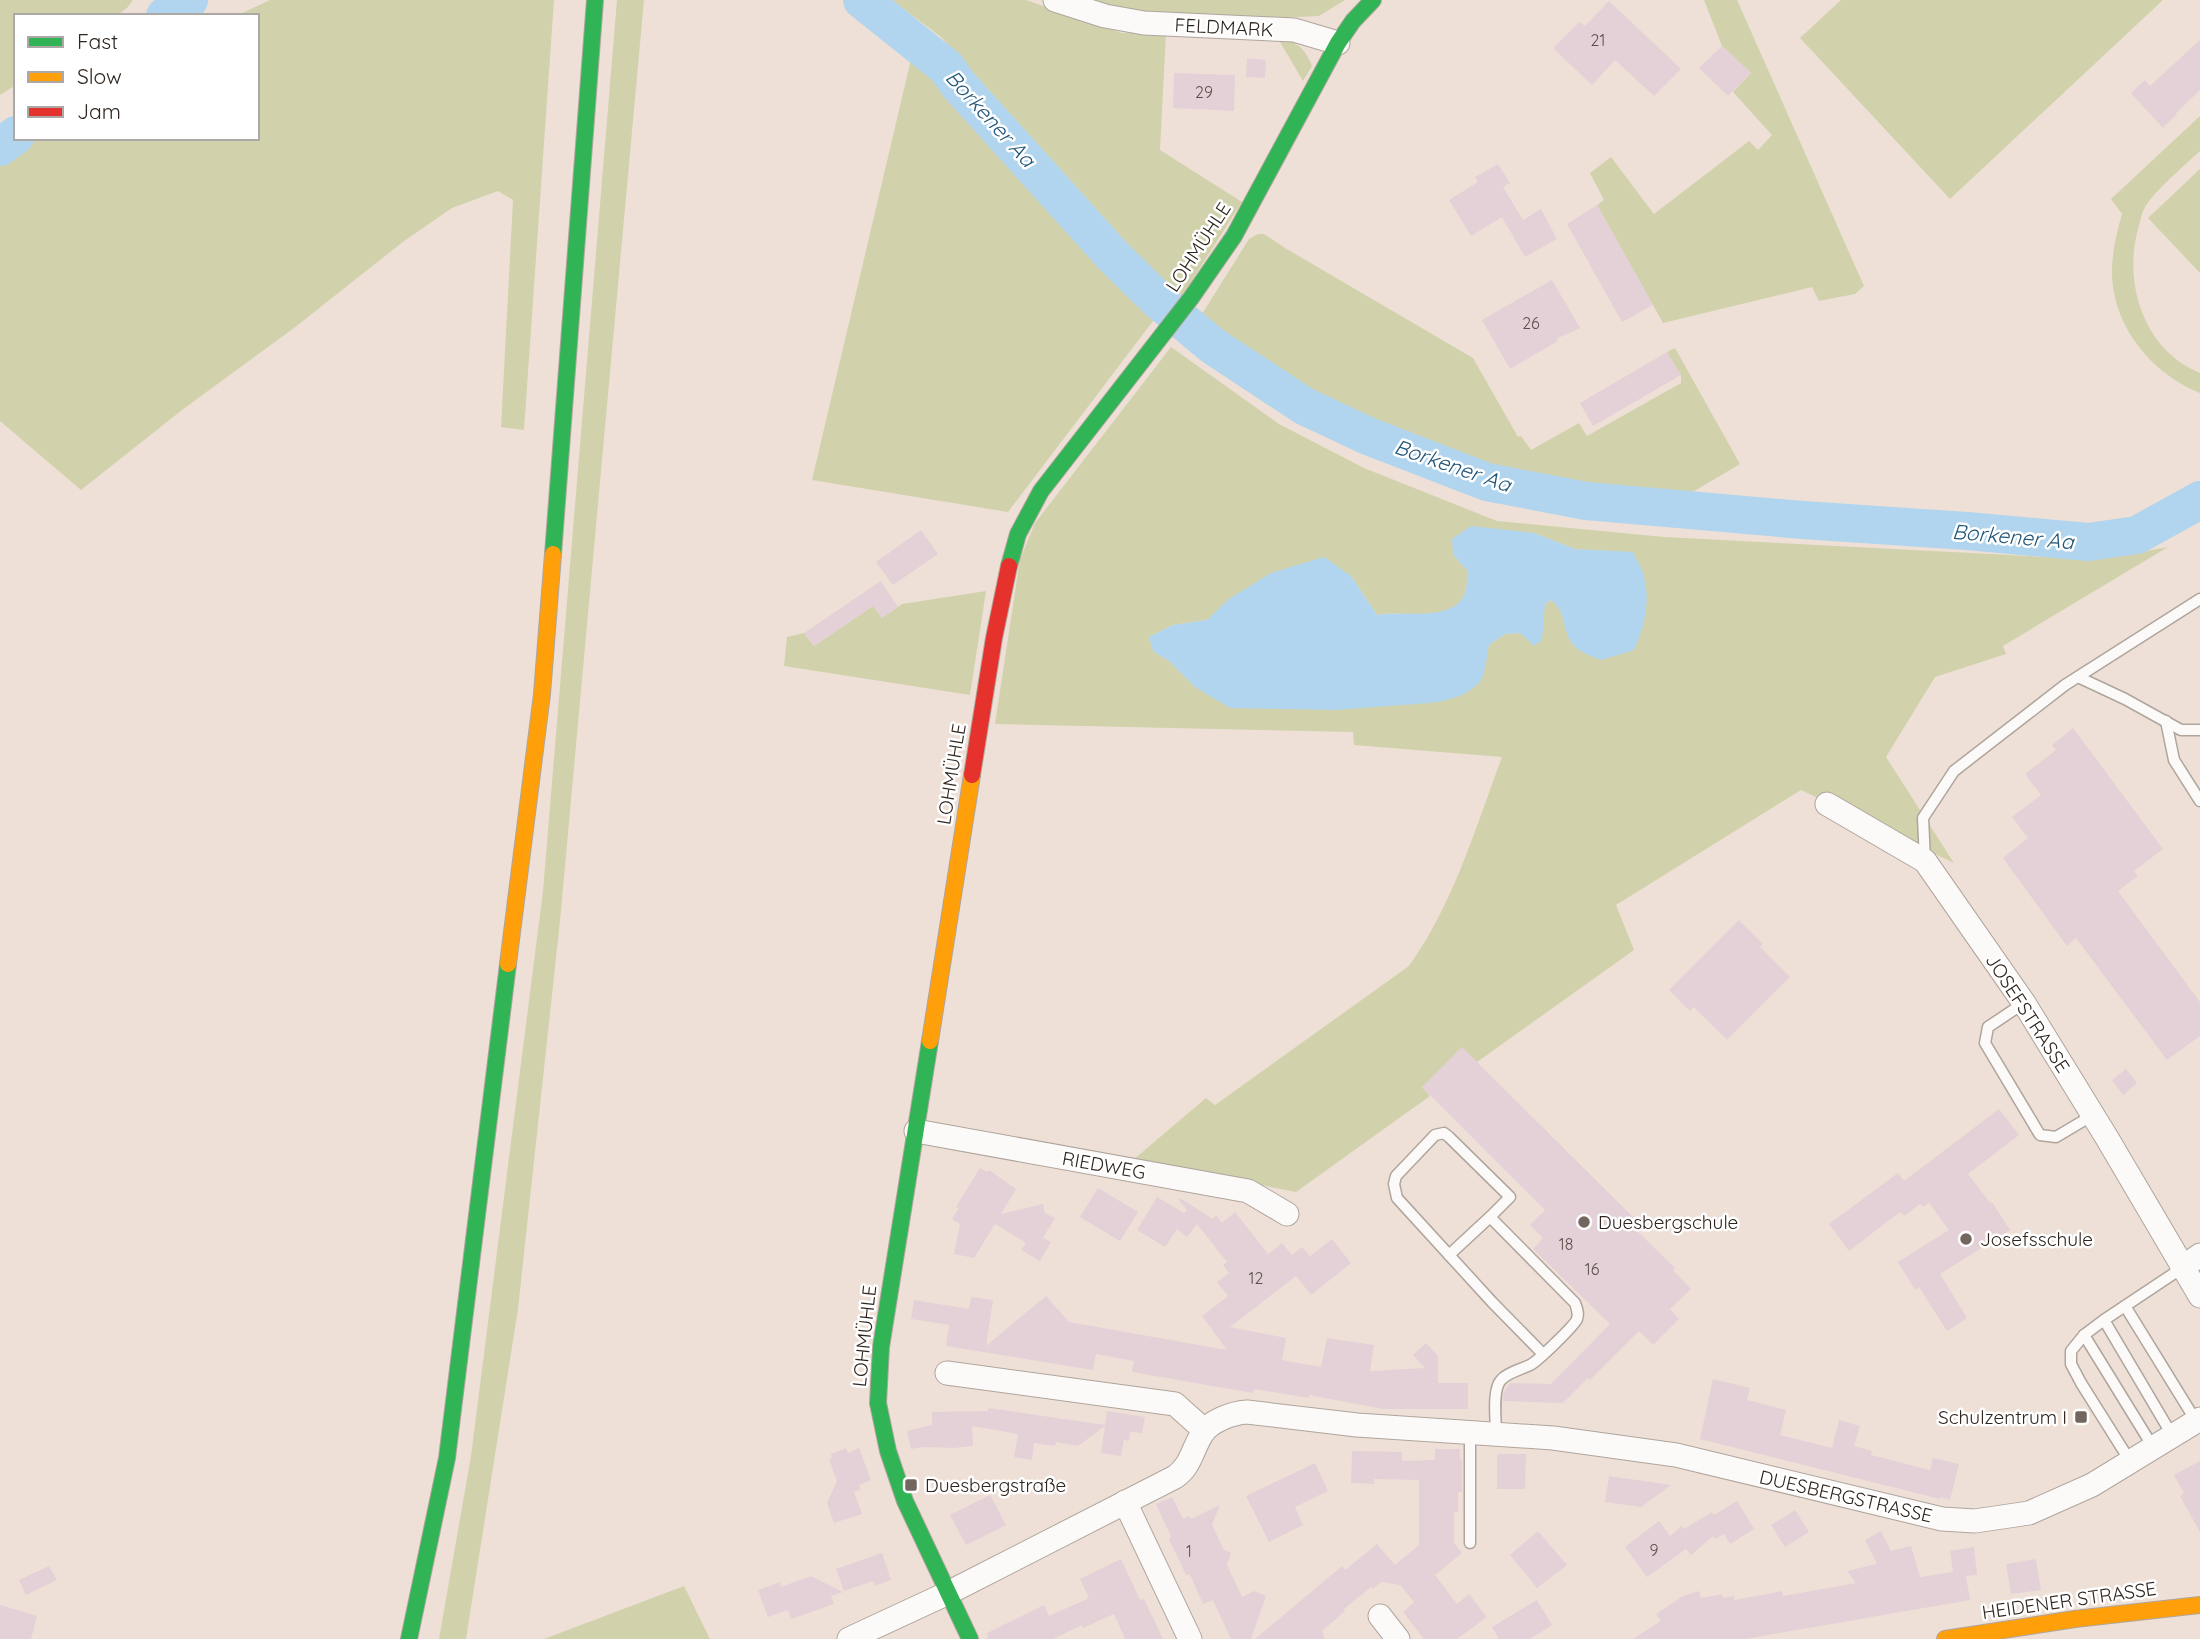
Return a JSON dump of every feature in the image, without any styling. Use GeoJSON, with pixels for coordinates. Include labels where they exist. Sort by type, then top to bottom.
{"type":"FeatureCollection","features":[{"type":"Feature","properties":{"kind":"main road"},"geometry":{"type":"LineString","coordinates":[[409,1639],[447,1458],[542,694],[595,0]]}},
{"type":"Feature","properties":{"kind":"main road"},"geometry":{"type":"LineString","coordinates":[[1338,43],[1353,21],[1373,0]]}},
{"type":"Feature","properties":{"kind":"main road","name":"LOHMÜHLE"},"geometry":{"type":"LineString","coordinates":[[970,1639],[905,1502],[888,1451],[878,1402],[883,1333],[895,1252],[1006,575],[1018,534],[1041,491],[1191,298],[1234,236],[1338,43]]}},
{"type":"Feature","properties":{"kind":"main road","name":"HEIDENER STRASSE"},"geometry":{"type":"LineString","coordinates":[[1945,1639],[2065,1626],[2200,1605]]}},
{"type":"Feature","properties":{"kind":"street","name":"FELDMARK"},"geometry":{"type":"LineString","coordinates":[[1055,0],[1105,16],[1144,23],[1294,30],[1338,43]]}},
{"type":"Feature","properties":{"kind":"street","name":"JOSEFSTRASSE"},"geometry":{"type":"LineString","coordinates":[[1827,804],[1925,861],[2024,1003],[2153,1215],[2191,1261],[2199,1291]]}},
{"type":"Feature","properties":{"kind":"street","name":"RIEDWEG"},"geometry":{"type":"LineString","coordinates":[[916,1131],[1248,1191],[1287,1214]]}},
{"type":"Feature","properties":{"kind":"street"},"geometry":{"type":"LineString","coordinates":[[849,1639],[948,1593],[1166,1482],[1183,1471],[1204,1430],[1175,1404],[947,1373]]}},
{"type":"Feature","properties":{"kind":"street","name":"DUESBERGSTRASSE"},"geometry":{"type":"LineString","coordinates":[[1204,1430],[1227,1416],[1247,1412],[1357,1425],[1553,1438],[1676,1455],[1942,1518],[1975,1521],[2029,1513],[2092,1485],[2198,1420]]}},
{"type":"Feature","properties":{"kind":"street"},"geometry":{"type":"LineString","coordinates":[[1125,1502],[1190,1639]]}},
{"type":"Feature","properties":{"kind":"street"},"geometry":{"type":"LineString","coordinates":[[1380,1616],[1398,1639]]}},
{"type":"Feature","properties":{"kind":"lane"},"geometry":{"type":"LineString","coordinates":[[1925,861],[1923,818],[1954,771],[2078,677],[2200,600]]}},
{"type":"Feature","properties":{"kind":"lane"},"geometry":{"type":"LineString","coordinates":[[2078,677],[2181,730],[2200,730]]}},
{"type":"Feature","properties":{"kind":"lane"},"geometry":{"type":"LineString","coordinates":[[2166,722],[2174,761],[2200,801]]}},
{"type":"Feature","properties":{"kind":"lane"},"geometry":{"type":"LineString","coordinates":[[2024,1003],[1988,1027],[1985,1044],[2040,1135],[2056,1137],[2093,1115]]}},
{"type":"Feature","properties":{"kind":"lane"},"geometry":{"type":"LineString","coordinates":[[1449,1255],[1510,1197],[1444,1133],[1435,1135],[1396,1176],[1394,1184],[1397,1198],[1449,1255],[1543,1354]]}},
{"type":"Feature","properties":{"kind":"lane"},"geometry":{"type":"LineString","coordinates":[[1490,1217],[1575,1303],[1578,1313],[1576,1322],[1533,1364],[1508,1374],[1499,1381],[1496,1390],[1496,1434]]}},
{"type":"Feature","properties":{"kind":"lane"},"geometry":{"type":"LineString","coordinates":[[2130,1461],[2071,1364],[2071,1351],[2084,1335],[2104,1320],[2191,1261]]}},
{"type":"Feature","properties":{"kind":"lane"},"geometry":{"type":"LineString","coordinates":[[2125,1306],[2198,1420]]}},
{"type":"Feature","properties":{"kind":"lane"},"geometry":{"type":"LineString","coordinates":[[2104,1320],[2162,1441]]}},
{"type":"Feature","properties":{"kind":"lane"},"geometry":{"type":"LineString","coordinates":[[2084,1335],[2162,1441]]}},
{"type":"Feature","properties":{"kind":"lane"},"geometry":{"type":"LineString","coordinates":[[1470,1433],[1470,1543]]}},
{"type":"Feature","properties":{"kind":"green space"},"geometry":{"type":"Polygon","coordinates":[[[0,0],[133,0],[119,14],[14,14],[14,86],[0,95],[0,0]]]}},
{"type":"Feature","properties":{"kind":"green space"},"geometry":{"type":"Polygon","coordinates":[[[270,0],[554,0],[524,430],[501,427],[513,200],[498,191],[452,208],[404,241],[81,490],[0,421],[0,165],[35,140],[259,140],[259,14],[240,14],[270,0]]]}},
{"type":"Feature","properties":{"kind":"green space"},"geometry":{"type":"Polygon","coordinates":[[[617,0],[644,0],[560,921],[518,1309],[466,1639],[439,1639],[471,1456],[543,891],[617,0]]]}},
{"type":"Feature","properties":{"kind":"green space"},"geometry":{"type":"Polygon","coordinates":[[[892,0],[1026,0],[1122,33],[1166,33],[1160,150],[1242,202],[1182,296],[1152,271],[941,37],[892,0]]]}},
{"type":"Feature","properties":{"kind":"green space"},"geometry":{"type":"Polygon","coordinates":[[[1085,0],[1345,0],[1319,16],[1278,18],[1145,14],[1085,0]]]}},
{"type":"Feature","properties":{"kind":"green space"},"geometry":{"type":"Polygon","coordinates":[[[1704,0],[1737,0],[1864,286],[1855,294],[1819,301],[1812,287],[1663,323],[1597,205],[1604,200],[1590,173],[1611,157],[1654,214],[1749,141],[1758,150],[1772,135],[1733,92],[1751,73],[1722,46],[1704,0]]]}},
{"type":"Feature","properties":{"kind":"green space"},"geometry":{"type":"Polygon","coordinates":[[[1841,0],[2163,0],[1950,199],[1800,38],[1841,0]]]}},
{"type":"Feature","properties":{"kind":"green space"},"geometry":{"type":"Polygon","coordinates":[[[1277,37],[1295,43],[1306,54],[1312,66],[1303,81],[1277,37]]]}},
{"type":"Feature","properties":{"kind":"green space"},"geometry":{"type":"Polygon","coordinates":[[[912,55],[946,86],[1094,255],[1156,317],[1008,512],[812,480],[912,55]]]}},
{"type":"Feature","properties":{"kind":"green space"},"geometry":{"type":"Polygon","coordinates":[[[2200,116],[2200,151],[2161,187],[2143,211],[2134,250],[2133,271],[2142,313],[2152,332],[2165,349],[2200,373],[2200,393],[2165,373],[2136,344],[2126,326],[2113,288],[2112,267],[2122,214],[2111,199],[2200,116]]]}},
{"type":"Feature","properties":{"kind":"green space"},"geometry":{"type":"Polygon","coordinates":[[[2200,169],[2200,273],[2148,218],[2200,169]]]}},
{"type":"Feature","properties":{"kind":"green space"},"geometry":{"type":"Polygon","coordinates":[[[1264,234],[1473,358],[1518,437],[1521,436],[1531,450],[1579,423],[1587,436],[1681,383],[1681,375],[1667,352],[1675,348],[1740,464],[1686,496],[1571,484],[1506,470],[1440,450],[1379,425],[1317,393],[1259,358],[1202,314],[1249,239],[1264,234]]]}},
{"type":"Feature","properties":{"kind":"green space"},"geometry":{"type":"Polygon","coordinates":[[[1171,347],[1279,424],[1364,468],[1497,521],[1664,537],[2067,558],[2135,553],[2168,547],[2003,646],[2006,654],[1935,677],[1886,757],[1954,863],[1801,790],[1616,905],[1634,950],[1477,1062],[1422,1087],[1430,1096],[1296,1192],[1133,1160],[1206,1098],[1215,1105],[1409,966],[1439,917],[1451,891],[1502,757],[1354,745],[1353,732],[995,724],[1020,559],[1035,523],[1171,347]],[[1534,533],[1453,555],[1468,571],[1466,591],[1459,603],[1451,609],[1439,612],[1377,615],[1351,576],[1207,620],[1173,625],[1149,637],[1153,650],[1169,661],[1195,687],[1481,680],[1489,645],[1505,634],[1520,633],[1545,604],[1552,600],[1559,606],[1571,643],[1633,553],[1575,549],[1534,533]]]}},
{"type":"Feature","properties":{"kind":"green space"},"geometry":{"type":"Polygon","coordinates":[[[986,591],[970,695],[784,666],[787,637],[804,633],[814,646],[873,606],[882,618],[902,604],[986,591]]]}},
{"type":"Feature","properties":{"kind":"green space"},"geometry":{"type":"Polygon","coordinates":[[[684,1586],[710,1639],[544,1639],[684,1586]]]}},
{"type":"Feature","properties":{"kind":"water"},"geometry":{"type":"Polygon","coordinates":[[[1471,526],[1534,533],[1575,549],[1633,552],[1643,573],[1647,593],[1644,622],[1634,650],[1601,660],[1581,651],[1568,637],[1562,614],[1551,600],[1545,604],[1542,640],[1534,646],[1520,633],[1505,634],[1489,645],[1482,678],[1466,693],[1436,702],[1335,710],[1230,708],[1195,687],[1169,661],[1153,651],[1149,637],[1173,625],[1207,620],[1229,599],[1271,573],[1324,557],[1351,576],[1377,615],[1439,612],[1450,608],[1459,602],[1465,593],[1468,571],[1453,555],[1452,539],[1471,526]]]}},
{"type":"Feature","properties":{"kind":"building"},"geometry":{"type":"Polygon","coordinates":[[[1609,1],[1681,69],[1654,96],[1615,60],[1592,85],[1553,48],[1579,22],[1585,26],[1609,1]]]}},
{"type":"Feature","properties":{"kind":"building"},"geometry":{"type":"Polygon","coordinates":[[[2200,40],[2200,90],[2163,128],[2131,93],[2145,80],[2150,86],[2200,40]]]}},
{"type":"Feature","properties":{"kind":"building"},"geometry":{"type":"Polygon","coordinates":[[[1722,46],[1751,73],[1728,96],[1699,68],[1722,46]]]}},
{"type":"Feature","properties":{"kind":"building"},"geometry":{"type":"Polygon","coordinates":[[[1247,58],[1266,60],[1265,78],[1246,77],[1247,58]]]}},
{"type":"Feature","properties":{"kind":"building"},"geometry":{"type":"Polygon","coordinates":[[[1174,73],[1235,75],[1234,111],[1173,108],[1174,73]]]}},
{"type":"Feature","properties":{"kind":"building"},"geometry":{"type":"Polygon","coordinates":[[[1498,164],[1510,183],[1503,187],[1523,220],[1541,209],[1557,239],[1525,257],[1502,217],[1471,236],[1449,200],[1478,182],[1475,177],[1498,164]]]}},
{"type":"Feature","properties":{"kind":"building"},"geometry":{"type":"Polygon","coordinates":[[[1597,205],[1653,305],[1622,322],[1567,224],[1597,205]]]}},
{"type":"Feature","properties":{"kind":"building"},"geometry":{"type":"Polygon","coordinates":[[[1552,280],[1580,328],[1556,339],[1558,341],[1510,369],[1482,320],[1552,280]]]}},
{"type":"Feature","properties":{"kind":"building"},"geometry":{"type":"Polygon","coordinates":[[[1667,352],[1681,375],[1593,426],[1580,403],[1667,352]]]}},
{"type":"Feature","properties":{"kind":"building"},"geometry":{"type":"Polygon","coordinates":[[[921,530],[938,554],[893,585],[876,562],[921,530]]]}},
{"type":"Feature","properties":{"kind":"building"},"geometry":{"type":"Polygon","coordinates":[[[881,581],[898,607],[882,618],[873,606],[814,646],[804,633],[881,581]]]}},
{"type":"Feature","properties":{"kind":"building"},"geometry":{"type":"Polygon","coordinates":[[[2073,728],[2163,849],[2134,871],[2138,876],[2118,891],[2200,1002],[2200,1036],[2167,1060],[2076,938],[2067,946],[2003,858],[2028,838],[2012,817],[2041,795],[2025,774],[2056,750],[2052,745],[2073,728]]]}},
{"type":"Feature","properties":{"kind":"building"},"geometry":{"type":"Polygon","coordinates":[[[1739,920],[1763,944],[1760,947],[1790,977],[1727,1040],[1694,1007],[1690,1011],[1669,990],[1739,920]]]}},
{"type":"Feature","properties":{"kind":"building"},"geometry":{"type":"Polygon","coordinates":[[[1462,1047],[1638,1222],[1633,1227],[1675,1268],[1673,1270],[1691,1289],[1670,1309],[1679,1319],[1653,1345],[1639,1331],[1563,1403],[1503,1401],[1504,1392],[1510,1383],[1551,1384],[1610,1324],[1533,1249],[1543,1238],[1530,1225],[1545,1210],[1422,1087],[1462,1047]]]}},
{"type":"Feature","properties":{"kind":"building"},"geometry":{"type":"Polygon","coordinates":[[[2126,1069],[2137,1083],[2123,1095],[2112,1080],[2126,1069]]]}},
{"type":"Feature","properties":{"kind":"building"},"geometry":{"type":"Polygon","coordinates":[[[1999,1109],[2019,1135],[1968,1174],[1990,1203],[1992,1202],[2010,1230],[1940,1274],[1967,1318],[1947,1331],[1919,1287],[1915,1290],[1898,1262],[1949,1230],[1929,1203],[1923,1207],[1920,1204],[1904,1216],[1900,1212],[1849,1251],[1829,1224],[1898,1173],[1904,1181],[1999,1109]]]}},
{"type":"Feature","properties":{"kind":"building"},"geometry":{"type":"Polygon","coordinates":[[[980,1168],[987,1172],[989,1170],[1016,1189],[1001,1214],[1043,1204],[1045,1213],[1055,1218],[1043,1238],[1051,1242],[1040,1261],[1021,1250],[1026,1243],[995,1224],[974,1258],[954,1254],[960,1224],[952,1219],[959,1208],[956,1207],[980,1168]]]}},
{"type":"Feature","properties":{"kind":"building"},"geometry":{"type":"Polygon","coordinates":[[[1098,1188],[1138,1212],[1120,1241],[1080,1217],[1098,1188]]]}},
{"type":"Feature","properties":{"kind":"building"},"geometry":{"type":"Polygon","coordinates":[[[1157,1197],[1184,1213],[1187,1210],[1180,1198],[1213,1219],[1216,1215],[1222,1223],[1235,1212],[1268,1254],[1282,1243],[1292,1255],[1302,1247],[1310,1256],[1332,1239],[1351,1263],[1311,1295],[1296,1276],[1230,1327],[1286,1338],[1282,1360],[1321,1367],[1327,1338],[1374,1345],[1370,1371],[1425,1368],[1413,1355],[1426,1343],[1438,1356],[1438,1383],[1468,1383],[1468,1409],[1383,1409],[1309,1395],[1309,1398],[1254,1389],[1253,1393],[1132,1372],[1134,1361],[1096,1354],[1093,1370],[946,1346],[949,1325],[911,1319],[914,1300],[969,1309],[971,1297],[993,1300],[986,1346],[1046,1296],[1069,1322],[1227,1350],[1202,1316],[1228,1296],[1217,1282],[1229,1273],[1223,1265],[1227,1262],[1197,1224],[1187,1237],[1177,1229],[1165,1247],[1137,1230],[1157,1197]]]}},
{"type":"Feature","properties":{"kind":"building"},"geometry":{"type":"Polygon","coordinates":[[[1713,1379],[1750,1388],[1747,1400],[1786,1410],[1780,1435],[1832,1448],[1839,1420],[1860,1426],[1854,1446],[1872,1451],[1871,1455],[1930,1470],[1933,1458],[1959,1464],[1950,1500],[1700,1439],[1713,1379]]]}},
{"type":"Feature","properties":{"kind":"building"},"geometry":{"type":"Polygon","coordinates":[[[989,1408],[1105,1425],[1107,1411],[1145,1417],[1142,1433],[1130,1432],[1129,1441],[1124,1440],[1121,1456],[1101,1453],[1105,1426],[1078,1446],[1056,1442],[1055,1446],[1034,1443],[1032,1460],[1014,1457],[1018,1434],[972,1426],[973,1446],[911,1449],[907,1431],[932,1425],[932,1412],[988,1411],[989,1408]]]}},
{"type":"Feature","properties":{"kind":"building"},"geometry":{"type":"Polygon","coordinates":[[[846,1448],[848,1453],[859,1448],[871,1480],[859,1485],[861,1489],[854,1492],[862,1514],[834,1523],[827,1503],[837,1481],[829,1459],[832,1458],[831,1454],[846,1448]]]}},
{"type":"Feature","properties":{"kind":"building"},"geometry":{"type":"Polygon","coordinates":[[[1435,1449],[1460,1449],[1462,1492],[1458,1492],[1458,1512],[1454,1512],[1454,1543],[1462,1553],[1435,1575],[1457,1604],[1469,1594],[1487,1617],[1457,1639],[1424,1639],[1403,1612],[1414,1602],[1400,1585],[1381,1582],[1344,1609],[1345,1611],[1322,1631],[1325,1639],[1255,1639],[1342,1566],[1345,1570],[1377,1544],[1395,1565],[1419,1545],[1419,1480],[1374,1479],[1374,1484],[1351,1483],[1352,1451],[1402,1452],[1402,1461],[1435,1460],[1435,1449]]]}},
{"type":"Feature","properties":{"kind":"building"},"geometry":{"type":"Polygon","coordinates":[[[1497,1454],[1526,1454],[1525,1489],[1497,1489],[1497,1454]]]}},
{"type":"Feature","properties":{"kind":"building"},"geometry":{"type":"Polygon","coordinates":[[[2200,1461],[2200,1532],[2180,1496],[2184,1493],[2174,1475],[2200,1461]]]}},
{"type":"Feature","properties":{"kind":"building"},"geometry":{"type":"Polygon","coordinates":[[[1315,1463],[1328,1491],[1295,1507],[1303,1525],[1269,1542],[1246,1496],[1315,1463]]]}},
{"type":"Feature","properties":{"kind":"building"},"geometry":{"type":"Polygon","coordinates":[[[1609,1476],[1671,1485],[1641,1507],[1605,1502],[1609,1476]]]}},
{"type":"Feature","properties":{"kind":"building"},"geometry":{"type":"Polygon","coordinates":[[[990,1495],[1006,1525],[966,1545],[950,1515],[990,1495]]]}},
{"type":"Feature","properties":{"kind":"building"},"geometry":{"type":"Polygon","coordinates":[[[1172,1497],[1183,1519],[1189,1516],[1191,1519],[1220,1505],[1212,1525],[1224,1550],[1231,1553],[1227,1565],[1242,1597],[1254,1591],[1266,1596],[1251,1639],[1231,1639],[1213,1600],[1203,1604],[1191,1577],[1186,1575],[1156,1504],[1172,1497]]]}},
{"type":"Feature","properties":{"kind":"building"},"geometry":{"type":"Polygon","coordinates":[[[1737,1501],[1754,1529],[1730,1544],[1724,1534],[1715,1539],[1713,1536],[1691,1555],[1686,1549],[1647,1577],[1625,1547],[1659,1521],[1670,1536],[1682,1526],[1684,1529],[1737,1501]]]}},
{"type":"Feature","properties":{"kind":"building"},"geometry":{"type":"Polygon","coordinates":[[[1795,1510],[1809,1532],[1785,1547],[1771,1525],[1795,1510]]]}},
{"type":"Feature","properties":{"kind":"building"},"geometry":{"type":"Polygon","coordinates":[[[1538,1531],[1567,1565],[1537,1588],[1510,1555],[1538,1531]]]}},
{"type":"Feature","properties":{"kind":"building"},"geometry":{"type":"Polygon","coordinates":[[[1881,1531],[1891,1551],[1911,1546],[1920,1577],[1953,1572],[1950,1551],[1974,1547],[1977,1575],[1966,1576],[1970,1600],[1745,1639],[1633,1639],[1661,1621],[1656,1614],[1683,1596],[1699,1591],[1701,1598],[1722,1594],[1723,1598],[1734,1596],[1734,1600],[1782,1591],[1783,1596],[1856,1583],[1847,1571],[1877,1564],[1865,1540],[1881,1531]]]}},
{"type":"Feature","properties":{"kind":"building"},"geometry":{"type":"Polygon","coordinates":[[[882,1553],[891,1580],[875,1586],[873,1581],[844,1591],[836,1569],[882,1553]]]}},
{"type":"Feature","properties":{"kind":"building"},"geometry":{"type":"Polygon","coordinates":[[[1121,1559],[1140,1600],[1144,1599],[1163,1639],[1125,1639],[1114,1614],[1053,1639],[988,1639],[987,1633],[1044,1605],[1049,1616],[1089,1598],[1080,1579],[1121,1559]]]}},
{"type":"Feature","properties":{"kind":"building"},"geometry":{"type":"Polygon","coordinates":[[[2036,1559],[2041,1590],[2011,1594],[2006,1564],[2036,1559]]]}},
{"type":"Feature","properties":{"kind":"building"},"geometry":{"type":"Polygon","coordinates":[[[49,1566],[57,1580],[26,1595],[19,1580],[49,1566]]]}},
{"type":"Feature","properties":{"kind":"building"},"geometry":{"type":"Polygon","coordinates":[[[811,1576],[843,1592],[831,1596],[834,1604],[791,1619],[788,1610],[768,1617],[758,1590],[780,1582],[781,1587],[811,1576]]]}},
{"type":"Feature","properties":{"kind":"building"},"geometry":{"type":"Polygon","coordinates":[[[1537,1600],[1552,1625],[1530,1639],[1499,1639],[1492,1627],[1537,1600]]]}},
{"type":"Feature","properties":{"kind":"building"},"geometry":{"type":"Polygon","coordinates":[[[0,1605],[37,1616],[31,1639],[0,1639],[0,1605]]]}},
{"type":"Feature","properties":{"kind":"waterway","name":"Borkener Aa"},"geometry":{"type":"LineString","coordinates":[[168,14],[189,0]]}},
{"type":"Feature","properties":{"kind":"waterway","name":"Borkener Aa"},"geometry":{"type":"LineString","coordinates":[[862,0],[946,67],[958,84],[1114,257],[1159,301],[1213,346],[1304,406],[1368,436],[1487,482],[1586,501],[2088,542],[2137,535],[2200,500]]}},
{"type":"Feature","properties":{"kind":"waterway","name":"Borkener Aa"},"geometry":{"type":"LineString","coordinates":[[0,147],[14,136]]}},
{"type":"Feature","properties":{"kind":"traffic: fast"},"geometry":{"type":"LineString","coordinates":[[553,554],[595,0]]}},
{"type":"Feature","properties":{"kind":"traffic: fast"},"geometry":{"type":"LineString","coordinates":[[1009,566],[1018,534],[1041,491],[1191,298],[1234,236],[1338,43],[1353,21],[1373,0]]}},
{"type":"Feature","properties":{"kind":"traffic: fast"},"geometry":{"type":"LineString","coordinates":[[409,1639],[447,1458],[508,964]]}},
{"type":"Feature","properties":{"kind":"traffic: fast"},"geometry":{"type":"LineString","coordinates":[[930,1041],[881,1347],[878,1403],[888,1451],[905,1501],[970,1639]]}},
{"type":"Feature","properties":{"kind":"traffic: slow"},"geometry":{"type":"LineString","coordinates":[[508,964],[542,694],[553,554]]}},
{"type":"Feature","properties":{"kind":"traffic: slow"},"geometry":{"type":"LineString","coordinates":[[930,1041],[972,775]]}},
{"type":"Feature","properties":{"kind":"traffic: slow"},"geometry":{"type":"LineString","coordinates":[[1945,1639],[2075,1619],[2200,1605]]}},
{"type":"Feature","properties":{"kind":"traffic: jam"},"geometry":{"type":"LineString","coordinates":[[972,775],[994,638],[1009,566]]}},
{"type":"Feature","properties":{"kind":"place","name":"Duesbergschule"},"geometry":{"type":"Point","coordinates":[1584,1222]}},
{"type":"Feature","properties":{"kind":"place","name":"Josefsschule"},"geometry":{"type":"Point","coordinates":[1966,1239]}},
{"type":"Feature","properties":{"kind":"place","name":"Schulzentrum I"},"geometry":{"type":"Point","coordinates":[2081,1417]}},
{"type":"Feature","properties":{"kind":"place","name":"Duesbergstraße"},"geometry":{"type":"Point","coordinates":[911,1485]}}]}
